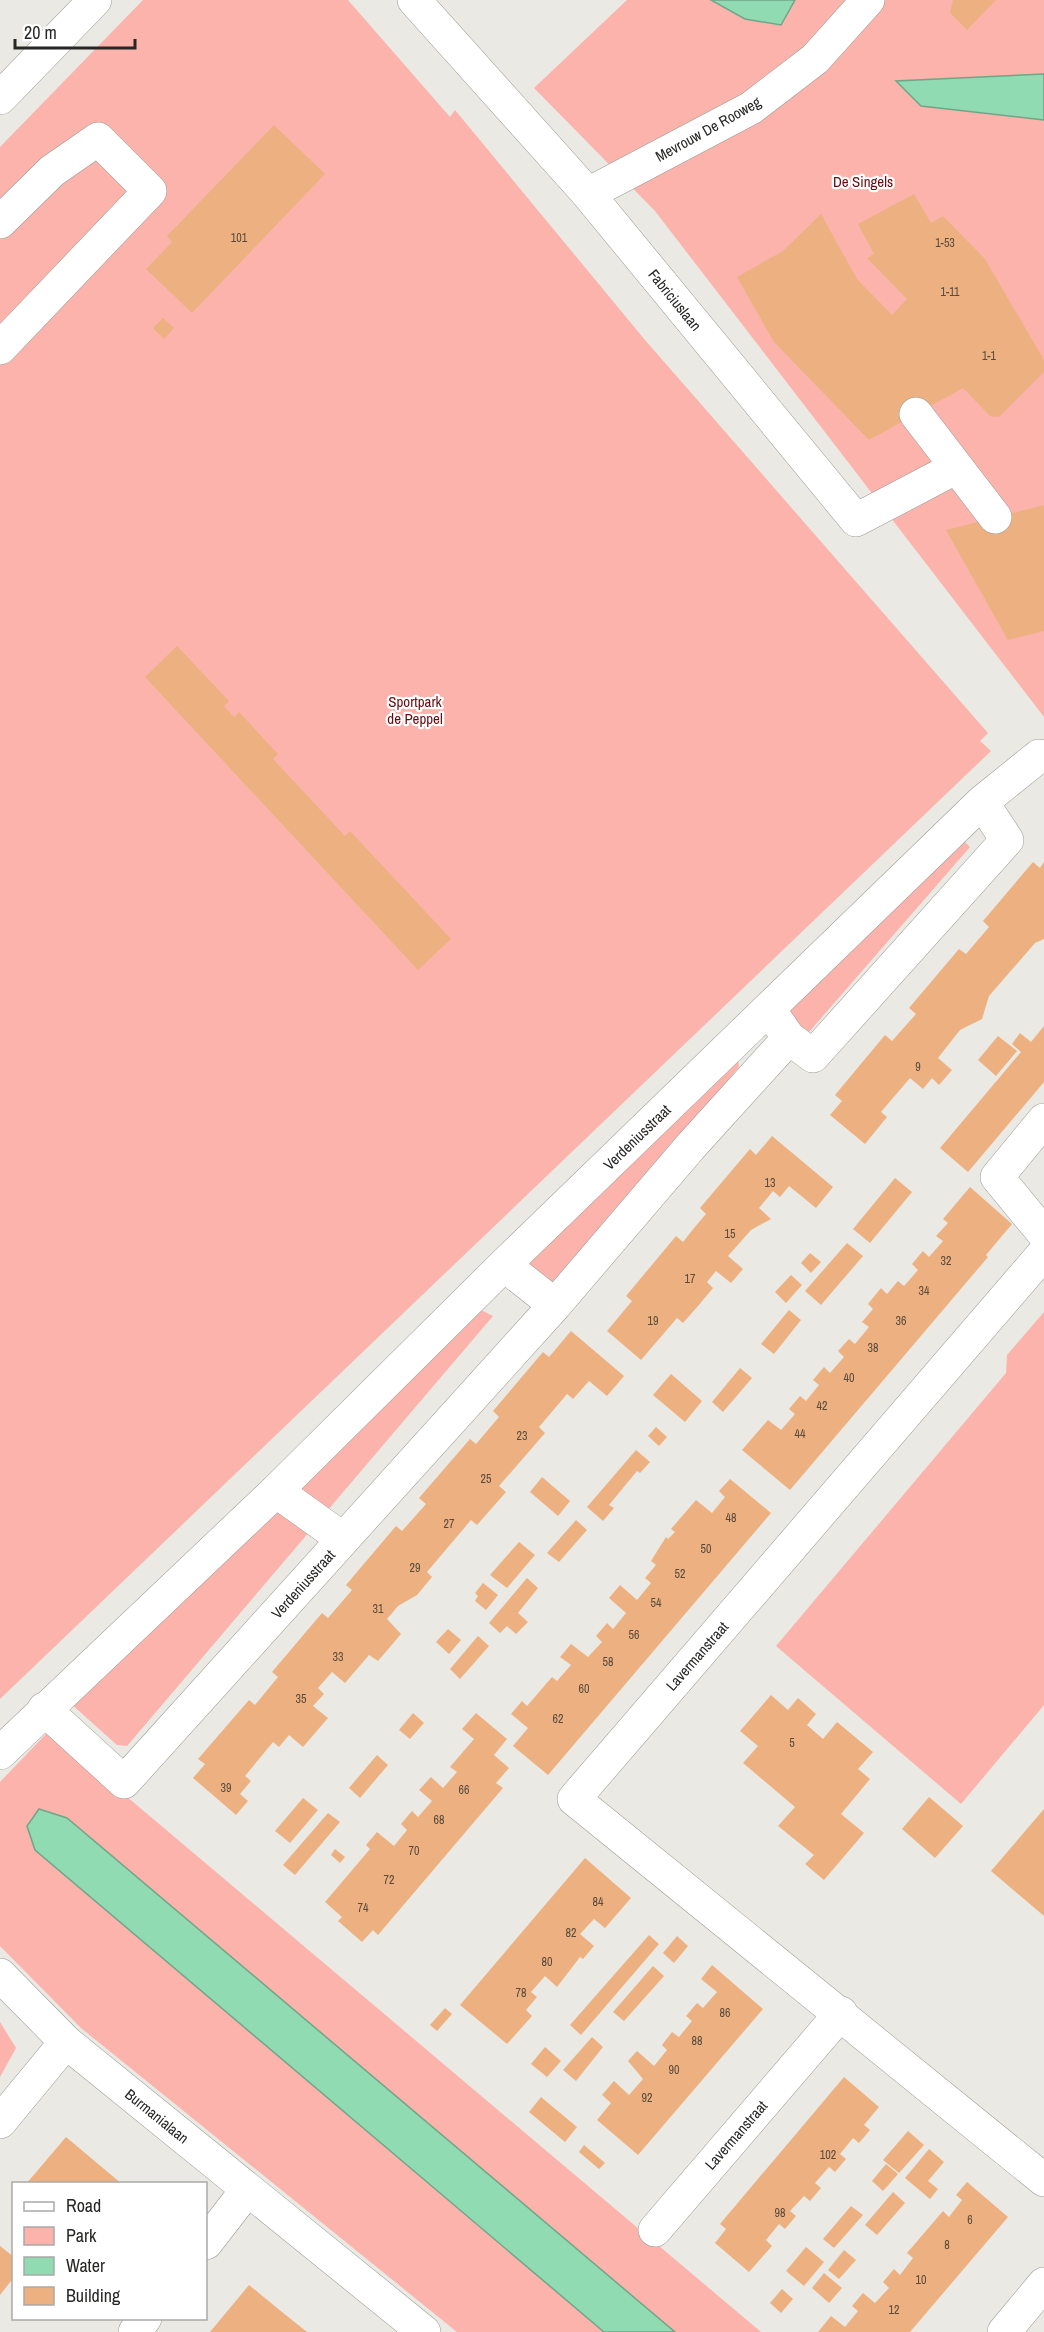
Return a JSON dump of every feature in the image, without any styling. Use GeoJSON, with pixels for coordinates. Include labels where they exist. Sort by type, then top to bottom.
{"type":"FeatureCollection","features":[{"type":"Feature","properties":{"kind":"street"},"geometry":{"type":"LineString","coordinates":[[0,98],[95,0]]}},
{"type":"Feature","properties":{"kind":"street","name":"Fabriciuslaan"},"geometry":{"type":"LineString","coordinates":[[414,0],[588,194],[856,520],[955,468]]}},
{"type":"Feature","properties":{"kind":"street","name":"Mevrouw De Rooweg"},"geometry":{"type":"LineString","coordinates":[[588,194],[751,108],[815,59],[868,0]]}},
{"type":"Feature","properties":{"kind":"street"},"geometry":{"type":"LineString","coordinates":[[0,222],[52,171],[98,139],[150,191],[0,348]]}},
{"type":"Feature","properties":{"kind":"street"},"geometry":{"type":"LineString","coordinates":[[916,414],[955,468],[995,517]]}},
{"type":"Feature","properties":{"kind":"street","name":"Verdeniusstraat"},"geometry":{"type":"LineString","coordinates":[[0,1753],[276,1491],[504,1265],[982,802],[1041,756]]}},
{"type":"Feature","properties":{"kind":"street"},"geometry":{"type":"LineString","coordinates":[[769,1010],[789,1038],[813,1056],[1007,840],[982,802]]}},
{"type":"Feature","properties":{"kind":"street","name":"Verdeniusstraat"},"geometry":{"type":"LineString","coordinates":[[44,1709],[124,1782],[555,1305],[691,1146],[789,1038]]}},
{"type":"Feature","properties":{"kind":"street"},"geometry":{"type":"LineString","coordinates":[[1044,1120],[997,1177],[1044,1234]]}},
{"type":"Feature","properties":{"kind":"street","name":"Lavermanstraat"},"geometry":{"type":"LineString","coordinates":[[1044,1253],[574,1799],[841,2013],[1044,2180]]}},
{"type":"Feature","properties":{"kind":"street"},"geometry":{"type":"LineString","coordinates":[[504,1265],[555,1305]]}},
{"type":"Feature","properties":{"kind":"street"},"geometry":{"type":"LineString","coordinates":[[276,1491],[343,1539]]}},
{"type":"Feature","properties":{"kind":"street","name":"Burmanialaan"},"geometry":{"type":"LineString","coordinates":[[0,1975],[66,2043],[424,2332]]}},
{"type":"Feature","properties":{"kind":"street","name":"Lavermanstraat"},"geometry":{"type":"LineString","coordinates":[[655,2230],[841,2013]]}},
{"type":"Feature","properties":{"kind":"street"},"geometry":{"type":"LineString","coordinates":[[0,2122],[66,2043]]}},
{"type":"Feature","properties":{"kind":"street"},"geometry":{"type":"LineString","coordinates":[[207,2241],[247,2190]]}},
{"type":"Feature","properties":{"kind":"street"},"geometry":{"type":"LineString","coordinates":[[1004,2332],[1044,2284]]}},
{"type":"Feature","properties":{"kind":"street"},"geometry":{"type":"LineString","coordinates":[[135,2332],[144,2320]]}},
{"type":"Feature","properties":{"kind":"green space","name":"Sportpark de Peppel"},"geometry":{"type":"Polygon","coordinates":[[[143,0],[348,0],[450,117],[455,110],[645,340],[988,733],[980,741],[991,751],[0,1699],[0,147],[143,0]]]}},
{"type":"Feature","properties":{"kind":"green space","name":"De Singels"},"geometry":{"type":"Polygon","coordinates":[[[627,0],[1044,0],[1044,717],[655,211],[534,88],[627,0]]]}},
{"type":"Feature","properties":{"kind":"green space"},"geometry":{"type":"Polygon","coordinates":[[[965,842],[970,847],[802,1040],[777,1022],[965,842]]]}},
{"type":"Feature","properties":{"kind":"green space"},"geometry":{"type":"Polygon","coordinates":[[[738,1059],[739,1067],[550,1290],[514,1276],[738,1059]]]}},
{"type":"Feature","properties":{"kind":"green space"},"geometry":{"type":"Polygon","coordinates":[[[479,1309],[493,1316],[127,1746],[117,1745],[70,1703],[479,1309]]]}},
{"type":"Feature","properties":{"kind":"green space"},"geometry":{"type":"Polygon","coordinates":[[[1044,1312],[1044,1705],[961,1804],[776,1646],[1006,1373],[1007,1355],[1044,1312]]]}},
{"type":"Feature","properties":{"kind":"green space"},"geometry":{"type":"Polygon","coordinates":[[[49,1731],[761,2332],[675,2332],[67,1818],[35,1850],[604,2332],[457,2332],[81,2028],[0,1946],[0,1782],[49,1731]]]}},
{"type":"Feature","properties":{"kind":"green space"},"geometry":{"type":"Polygon","coordinates":[[[0,2022],[16,2048],[0,2077],[0,2022]]]}},
{"type":"Feature","properties":{"kind":"water"},"geometry":{"type":"Polygon","coordinates":[[[711,0],[795,0],[781,25],[745,19],[711,0]]]}},
{"type":"Feature","properties":{"kind":"water"},"geometry":{"type":"Polygon","coordinates":[[[1044,74],[1044,120],[921,106],[896,81],[1044,74]]]}},
{"type":"Feature","properties":{"kind":"water"},"geometry":{"type":"Polygon","coordinates":[[[39,1809],[67,1818],[675,2332],[604,2332],[35,1850],[27,1826],[39,1809]]]}},
{"type":"Feature","properties":{"kind":"building"},"geometry":{"type":"Polygon","coordinates":[[[953,0],[996,0],[967,30],[950,13],[953,0]]]}},
{"type":"Feature","properties":{"kind":"building"},"geometry":{"type":"Polygon","coordinates":[[[274,125],[325,174],[192,313],[146,269],[172,242],[167,236],[274,125]]]}},
{"type":"Feature","properties":{"kind":"building"},"geometry":{"type":"Polygon","coordinates":[[[914,194],[931,223],[943,216],[985,259],[1044,360],[1044,372],[999,417],[990,416],[963,388],[869,440],[774,342],[737,277],[783,251],[821,214],[857,279],[892,315],[907,299],[867,258],[874,254],[858,224],[914,194]]]}},
{"type":"Feature","properties":{"kind":"building"},"geometry":{"type":"Polygon","coordinates":[[[163,318],[174,328],[164,339],[153,328],[163,318]]]}},
{"type":"Feature","properties":{"kind":"building"},"geometry":{"type":"Polygon","coordinates":[[[1044,505],[1044,631],[1008,640],[946,530],[1044,505]]]}},
{"type":"Feature","properties":{"kind":"building"},"geometry":{"type":"Polygon","coordinates":[[[177,646],[229,701],[224,706],[234,717],[239,712],[278,754],[273,759],[345,836],[350,831],[451,939],[418,970],[145,677],[177,646]]]}},
{"type":"Feature","properties":{"kind":"building"},"geometry":{"type":"Polygon","coordinates":[[[1033,862],[1040,868],[1044,862],[1044,939],[1035,943],[989,996],[982,1019],[960,1030],[938,1058],[952,1070],[939,1085],[932,1078],[923,1089],[910,1078],[881,1112],[887,1117],[865,1144],[830,1115],[842,1101],[835,1095],[885,1035],[892,1041],[916,1014],[909,1008],[959,949],[966,954],[989,927],[983,921],[1033,862]]]}},
{"type":"Feature","properties":{"kind":"building"},"geometry":{"type":"Polygon","coordinates":[[[1044,1026],[1044,1082],[968,1172],[940,1148],[1021,1052],[1012,1044],[1020,1033],[1031,1042],[1044,1026]]]}},
{"type":"Feature","properties":{"kind":"building"},"geometry":{"type":"Polygon","coordinates":[[[998,1036],[1017,1051],[996,1076],[978,1060],[998,1036]]]}},
{"type":"Feature","properties":{"kind":"building"},"geometry":{"type":"Polygon","coordinates":[[[772,1136],[833,1187],[816,1208],[789,1186],[780,1197],[773,1191],[759,1208],[771,1219],[751,1230],[728,1256],[743,1269],[731,1283],[716,1271],[707,1282],[713,1288],[698,1306],[683,1323],[677,1318],[641,1360],[607,1331],[632,1301],[626,1296],[676,1236],[683,1242],[706,1214],[700,1208],[750,1149],[756,1155],[772,1136]]]}},
{"type":"Feature","properties":{"kind":"building"},"geometry":{"type":"Polygon","coordinates":[[[895,1178],[912,1192],[870,1243],[853,1229],[895,1178]]]}},
{"type":"Feature","properties":{"kind":"building"},"geometry":{"type":"Polygon","coordinates":[[[970,1187],[1012,1224],[986,1255],[988,1257],[790,1490],[742,1450],[768,1420],[781,1430],[795,1414],[789,1409],[800,1396],[806,1401],[819,1385],[813,1380],[824,1367],[830,1373],[844,1357],[838,1351],[849,1339],[855,1344],[869,1327],[862,1322],[873,1309],[868,1304],[881,1288],[887,1294],[898,1281],[904,1286],[918,1270],[912,1264],[923,1251],[929,1257],[943,1241],[936,1236],[948,1223],[943,1219],[970,1187]]]}},
{"type":"Feature","properties":{"kind":"building"},"geometry":{"type":"Polygon","coordinates":[[[847,1243],[863,1256],[821,1305],[805,1291],[847,1243]]]}},
{"type":"Feature","properties":{"kind":"building"},"geometry":{"type":"Polygon","coordinates":[[[810,1253],[821,1262],[811,1273],[801,1263],[810,1253]]]}},
{"type":"Feature","properties":{"kind":"building"},"geometry":{"type":"Polygon","coordinates":[[[791,1275],[802,1285],[786,1303],[775,1292],[791,1275]]]}},
{"type":"Feature","properties":{"kind":"building"},"geometry":{"type":"Polygon","coordinates":[[[789,1310],[801,1320],[774,1354],[761,1344],[789,1310]]]}},
{"type":"Feature","properties":{"kind":"building"},"geometry":{"type":"Polygon","coordinates":[[[571,1331],[624,1376],[607,1396],[589,1381],[573,1399],[567,1394],[539,1427],[545,1433],[499,1486],[506,1492],[477,1525],[471,1520],[427,1572],[432,1577],[417,1595],[398,1606],[387,1619],[401,1634],[378,1661],[369,1655],[345,1683],[332,1672],[318,1688],[324,1694],[313,1706],[328,1718],[303,1747],[289,1735],[279,1747],[273,1742],[245,1776],[251,1781],[240,1794],[248,1801],[236,1815],[193,1778],[205,1764],[198,1759],[249,1700],[255,1705],[278,1677],[272,1672],[322,1613],[328,1618],[352,1590],[346,1585],[396,1526],[402,1531],[426,1504],[419,1498],[470,1439],[476,1444],[499,1417],[493,1411],[543,1352],[549,1357],[571,1331]]]}},
{"type":"Feature","properties":{"kind":"building"},"geometry":{"type":"Polygon","coordinates":[[[740,1368],[752,1378],[723,1412],[712,1402],[740,1368]]]}},
{"type":"Feature","properties":{"kind":"building"},"geometry":{"type":"Polygon","coordinates":[[[671,1374],[702,1401],[685,1422],[653,1395],[671,1374]]]}},
{"type":"Feature","properties":{"kind":"building"},"geometry":{"type":"Polygon","coordinates":[[[656,1427],[667,1437],[659,1446],[648,1436],[656,1427]]]}},
{"type":"Feature","properties":{"kind":"building"},"geometry":{"type":"Polygon","coordinates":[[[636,1450],[650,1462],[640,1473],[637,1471],[609,1505],[614,1508],[603,1521],[587,1507],[636,1450]]]}},
{"type":"Feature","properties":{"kind":"building"},"geometry":{"type":"Polygon","coordinates":[[[542,1477],[570,1501],[558,1516],[530,1492],[542,1477]]]}},
{"type":"Feature","properties":{"kind":"building"},"geometry":{"type":"Polygon","coordinates":[[[730,1479],[771,1513],[548,1775],[513,1746],[528,1728],[511,1714],[522,1701],[527,1706],[552,1677],[557,1681],[571,1665],[560,1657],[571,1644],[588,1657],[602,1642],[596,1636],[607,1623],[613,1629],[626,1613],[609,1598],[620,1585],[637,1600],[651,1583],[645,1578],[656,1565],[651,1561],[666,1537],[668,1539],[675,1532],[671,1529],[696,1500],[712,1513],[725,1497],[719,1491],[730,1479]]]}},
{"type":"Feature","properties":{"kind":"building"},"geometry":{"type":"Polygon","coordinates":[[[576,1520],[587,1530],[559,1562],[547,1553],[576,1520]]]}},
{"type":"Feature","properties":{"kind":"building"},"geometry":{"type":"Polygon","coordinates":[[[519,1542],[535,1555],[507,1588],[490,1575],[519,1542]]]}},
{"type":"Feature","properties":{"kind":"building"},"geometry":{"type":"Polygon","coordinates":[[[527,1578],[538,1588],[518,1613],[528,1622],[516,1634],[507,1626],[500,1633],[489,1623],[527,1578]]]}},
{"type":"Feature","properties":{"kind":"building"},"geometry":{"type":"Polygon","coordinates":[[[483,1583],[498,1595],[486,1610],[475,1601],[478,1596],[475,1593],[483,1583]]]}},
{"type":"Feature","properties":{"kind":"building"},"geometry":{"type":"Polygon","coordinates":[[[448,1629],[461,1640],[449,1654],[436,1642],[448,1629]]]}},
{"type":"Feature","properties":{"kind":"building"},"geometry":{"type":"Polygon","coordinates":[[[478,1636],[489,1646],[460,1679],[450,1669],[478,1636]]]}},
{"type":"Feature","properties":{"kind":"building"},"geometry":{"type":"Polygon","coordinates":[[[771,1695],[788,1710],[798,1698],[816,1714],[807,1725],[823,1739],[837,1722],[873,1752],[858,1769],[870,1779],[841,1814],[864,1833],[824,1880],[805,1864],[814,1855],[778,1826],[795,1807],[743,1763],[758,1746],[740,1731],[771,1695]]]}},
{"type":"Feature","properties":{"kind":"building"},"geometry":{"type":"Polygon","coordinates":[[[413,1713],[424,1723],[410,1739],[399,1730],[413,1713]]]}},
{"type":"Feature","properties":{"kind":"building"},"geometry":{"type":"Polygon","coordinates":[[[476,1713],[507,1739],[494,1755],[509,1768],[496,1783],[503,1788],[378,1935],[373,1930],[362,1942],[338,1921],[342,1917],[325,1902],[370,1849],[366,1845],[377,1832],[394,1846],[407,1830],[401,1824],[412,1811],[418,1817],[432,1801],[419,1790],[431,1777],[443,1788],[457,1772],[450,1767],[474,1739],[462,1729],[476,1713]]]}},
{"type":"Feature","properties":{"kind":"building"},"geometry":{"type":"Polygon","coordinates":[[[377,1755],[388,1765],[360,1798],[349,1788],[377,1755]]]}},
{"type":"Feature","properties":{"kind":"building"},"geometry":{"type":"Polygon","coordinates":[[[929,1797],[963,1826],[935,1858],[902,1829],[929,1797]]]}},
{"type":"Feature","properties":{"kind":"building"},"geometry":{"type":"Polygon","coordinates":[[[303,1798],[318,1810],[290,1843],[275,1831],[303,1798]]]}},
{"type":"Feature","properties":{"kind":"building"},"geometry":{"type":"Polygon","coordinates":[[[1044,1809],[1044,1916],[991,1871],[1044,1809]]]}},
{"type":"Feature","properties":{"kind":"building"},"geometry":{"type":"Polygon","coordinates":[[[328,1813],[340,1822],[295,1875],[283,1865],[328,1813]]]}},
{"type":"Feature","properties":{"kind":"building"},"geometry":{"type":"Polygon","coordinates":[[[335,1849],[345,1857],[340,1863],[331,1855],[335,1849]]]}},
{"type":"Feature","properties":{"kind":"building"},"geometry":{"type":"Polygon","coordinates":[[[585,1858],[631,1898],[605,1928],[594,1919],[580,1934],[594,1946],[583,1959],[580,1957],[557,1987],[545,1976],[531,1992],[537,1997],[526,2010],[532,2016],[507,2044],[460,2005],[585,1858]]]}},
{"type":"Feature","properties":{"kind":"building"},"geometry":{"type":"Polygon","coordinates":[[[649,1935],[659,1944],[581,2035],[570,2025],[649,1935]]]}},
{"type":"Feature","properties":{"kind":"building"},"geometry":{"type":"Polygon","coordinates":[[[677,1936],[688,1946],[674,1963],[663,1953],[677,1936]]]}},
{"type":"Feature","properties":{"kind":"building"},"geometry":{"type":"Polygon","coordinates":[[[712,1965],[763,2009],[638,2155],[597,2120],[611,2103],[602,2095],[614,2081],[629,2095],[643,2079],[628,2061],[637,2051],[654,2066],[667,2050],[662,2045],[672,2032],[679,2037],[692,2021],[686,2016],[697,2003],[703,2008],[717,1992],[701,1979],[712,1965]]]}},
{"type":"Feature","properties":{"kind":"building"},"geometry":{"type":"Polygon","coordinates":[[[653,1966],[664,1976],[624,2021],[613,2012],[653,1966]]]}},
{"type":"Feature","properties":{"kind":"building"},"geometry":{"type":"Polygon","coordinates":[[[445,2008],[452,2014],[437,2031],[430,2025],[445,2008]]]}},
{"type":"Feature","properties":{"kind":"building"},"geometry":{"type":"Polygon","coordinates":[[[592,2037],[603,2047],[576,2081],[563,2070],[592,2037]]]}},
{"type":"Feature","properties":{"kind":"building"},"geometry":{"type":"Polygon","coordinates":[[[545,2047],[561,2061],[547,2077],[531,2064],[545,2047]]]}},
{"type":"Feature","properties":{"kind":"building"},"geometry":{"type":"Polygon","coordinates":[[[844,2077],[879,2107],[864,2125],[870,2130],[859,2143],[853,2138],[840,2154],[846,2159],[835,2172],[829,2167],[815,2183],[821,2188],[810,2201],[804,2196],[790,2211],[796,2216],[785,2229],[779,2224],[766,2240],[772,2246],[749,2272],[715,2243],[726,2229],[720,2224],[844,2077]]]}},
{"type":"Feature","properties":{"kind":"building"},"geometry":{"type":"Polygon","coordinates":[[[541,2097],[577,2127],[565,2142],[529,2112],[541,2097]]]}},
{"type":"Feature","properties":{"kind":"building"},"geometry":{"type":"Polygon","coordinates":[[[908,2131],[924,2145],[899,2173],[883,2160],[908,2131]]]}},
{"type":"Feature","properties":{"kind":"building"},"geometry":{"type":"Polygon","coordinates":[[[66,2137],[120,2182],[28,2182],[66,2137]]]}},
{"type":"Feature","properties":{"kind":"building"},"geometry":{"type":"Polygon","coordinates":[[[584,2145],[605,2163],[599,2169],[579,2152],[584,2145]]]}},
{"type":"Feature","properties":{"kind":"building"},"geometry":{"type":"Polygon","coordinates":[[[929,2149],[944,2162],[928,2181],[938,2189],[930,2199],[905,2178],[929,2149]]]}},
{"type":"Feature","properties":{"kind":"building"},"geometry":{"type":"Polygon","coordinates":[[[886,2164],[898,2174],[883,2191],[872,2181],[886,2164]]]}},
{"type":"Feature","properties":{"kind":"building"},"geometry":{"type":"Polygon","coordinates":[[[967,2182],[1008,2217],[910,2332],[818,2332],[831,2316],[845,2327],[858,2311],[852,2306],[863,2293],[875,2303],[889,2288],[883,2282],[894,2269],[900,2275],[913,2258],[907,2253],[943,2211],[949,2217],[962,2200],[956,2195],[967,2182]]]}},
{"type":"Feature","properties":{"kind":"building"},"geometry":{"type":"Polygon","coordinates":[[[893,2192],[905,2203],[877,2235],[865,2225],[893,2192]]]}},
{"type":"Feature","properties":{"kind":"building"},"geometry":{"type":"Polygon","coordinates":[[[851,2206],[863,2215],[834,2248],[823,2239],[851,2206]]]}},
{"type":"Feature","properties":{"kind":"building"},"geometry":{"type":"Polygon","coordinates":[[[0,2246],[12,2255],[12,2282],[0,2295],[0,2246]]]}},
{"type":"Feature","properties":{"kind":"building"},"geometry":{"type":"Polygon","coordinates":[[[806,2247],[824,2262],[804,2286],[786,2271],[806,2247]]]}},
{"type":"Feature","properties":{"kind":"building"},"geometry":{"type":"Polygon","coordinates":[[[844,2250],[856,2260],[839,2279],[828,2270],[844,2250]]]}},
{"type":"Feature","properties":{"kind":"building"},"geometry":{"type":"Polygon","coordinates":[[[824,2273],[842,2288],[829,2303],[812,2288],[824,2273]]]}},
{"type":"Feature","properties":{"kind":"building"},"geometry":{"type":"Polygon","coordinates":[[[249,2285],[282,2312],[307,2332],[210,2332],[249,2285]]]}},
{"type":"Feature","properties":{"kind":"building"},"geometry":{"type":"Polygon","coordinates":[[[782,2289],[793,2299],[781,2313],[770,2303],[782,2289]]]}}]}
